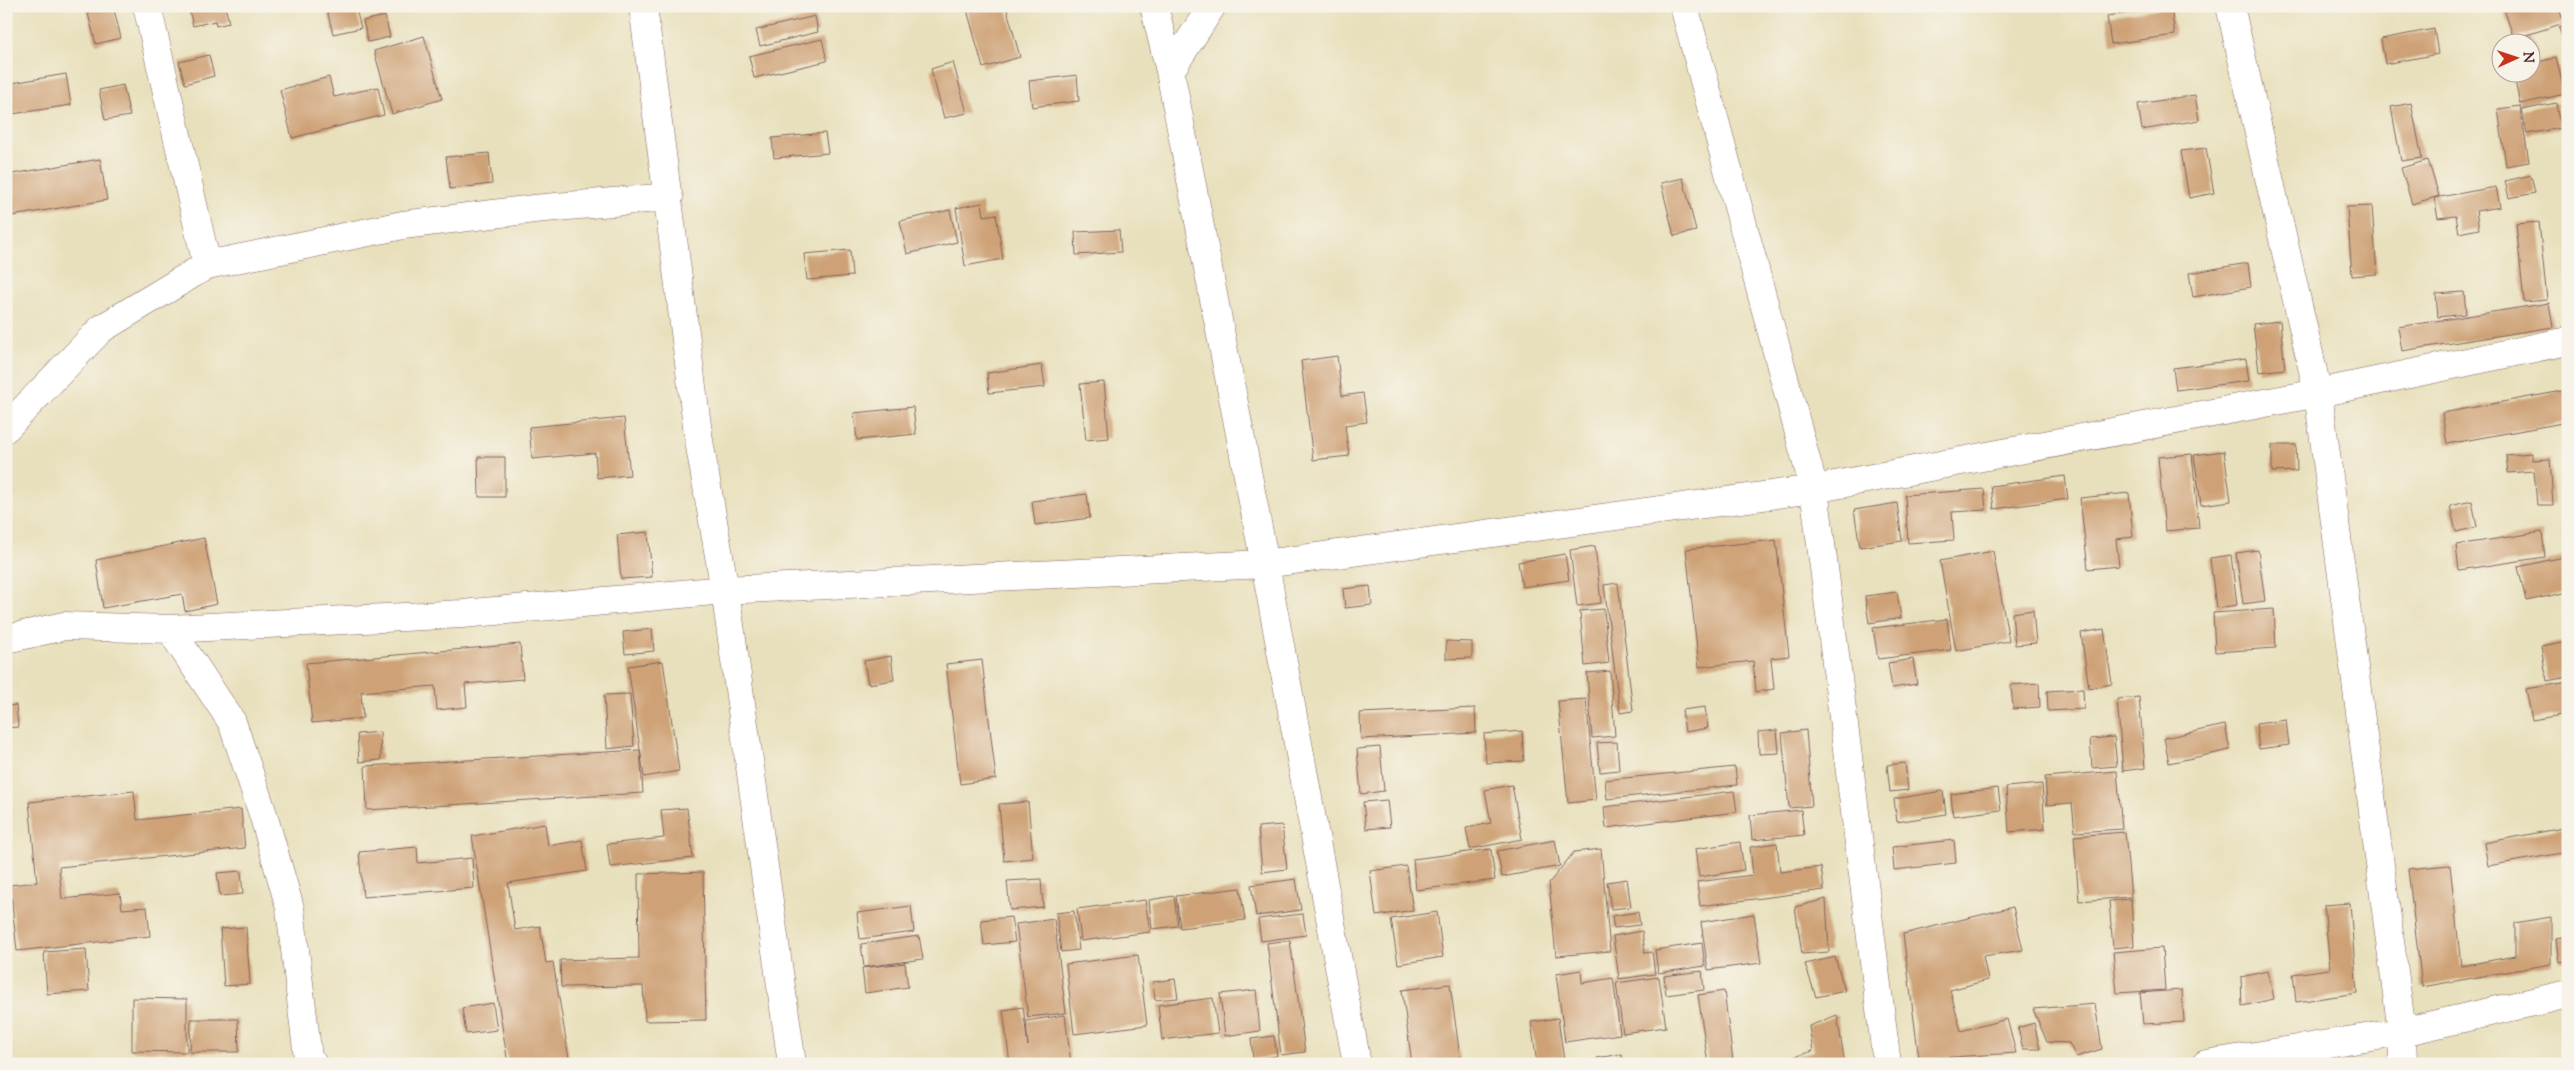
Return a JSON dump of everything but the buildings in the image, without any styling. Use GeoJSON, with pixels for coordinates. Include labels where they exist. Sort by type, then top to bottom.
{"type":"FeatureCollection","features":[{"type":"Feature","properties":{"kind":"street"},"geometry":{"type":"LineString","coordinates":[[148,6],[206,265]]}},
{"type":"Feature","properties":{"kind":"street"},"geometry":{"type":"LineString","coordinates":[[643,6],[699,441],[725,590],[792,1064]]}},
{"type":"Feature","properties":{"kind":"street"},"geometry":{"type":"LineString","coordinates":[[1154,6],[1170,71],[1265,564],[1357,1064]]}},
{"type":"Feature","properties":{"kind":"street"},"geometry":{"type":"LineString","coordinates":[[1170,71],[1212,6]]}},
{"type":"Feature","properties":{"kind":"street"},"geometry":{"type":"LineString","coordinates":[[1684,6],[1814,489],[1887,1064]]}},
{"type":"Feature","properties":{"kind":"street"},"geometry":{"type":"LineString","coordinates":[[2230,6],[2318,393],[2402,1032],[2403,1064]]}},
{"type":"Feature","properties":{"kind":"street"},"geometry":{"type":"LineString","coordinates":[[6,428],[101,329],[206,265],[403,225],[534,209],[669,197]]}},
{"type":"Feature","properties":{"kind":"street"},"geometry":{"type":"LineString","coordinates":[[6,639],[64,626],[170,629],[462,614],[725,590],[1265,564],[1814,489],[2318,393],[2568,341]]}},
{"type":"Feature","properties":{"kind":"street"},"geometry":{"type":"LineString","coordinates":[[170,629],[232,722],[263,814],[290,908],[303,1062]]}},
{"type":"Feature","properties":{"kind":"street"},"geometry":{"type":"LineString","coordinates":[[2206,1064],[2402,1032],[2568,994]]}}]}
